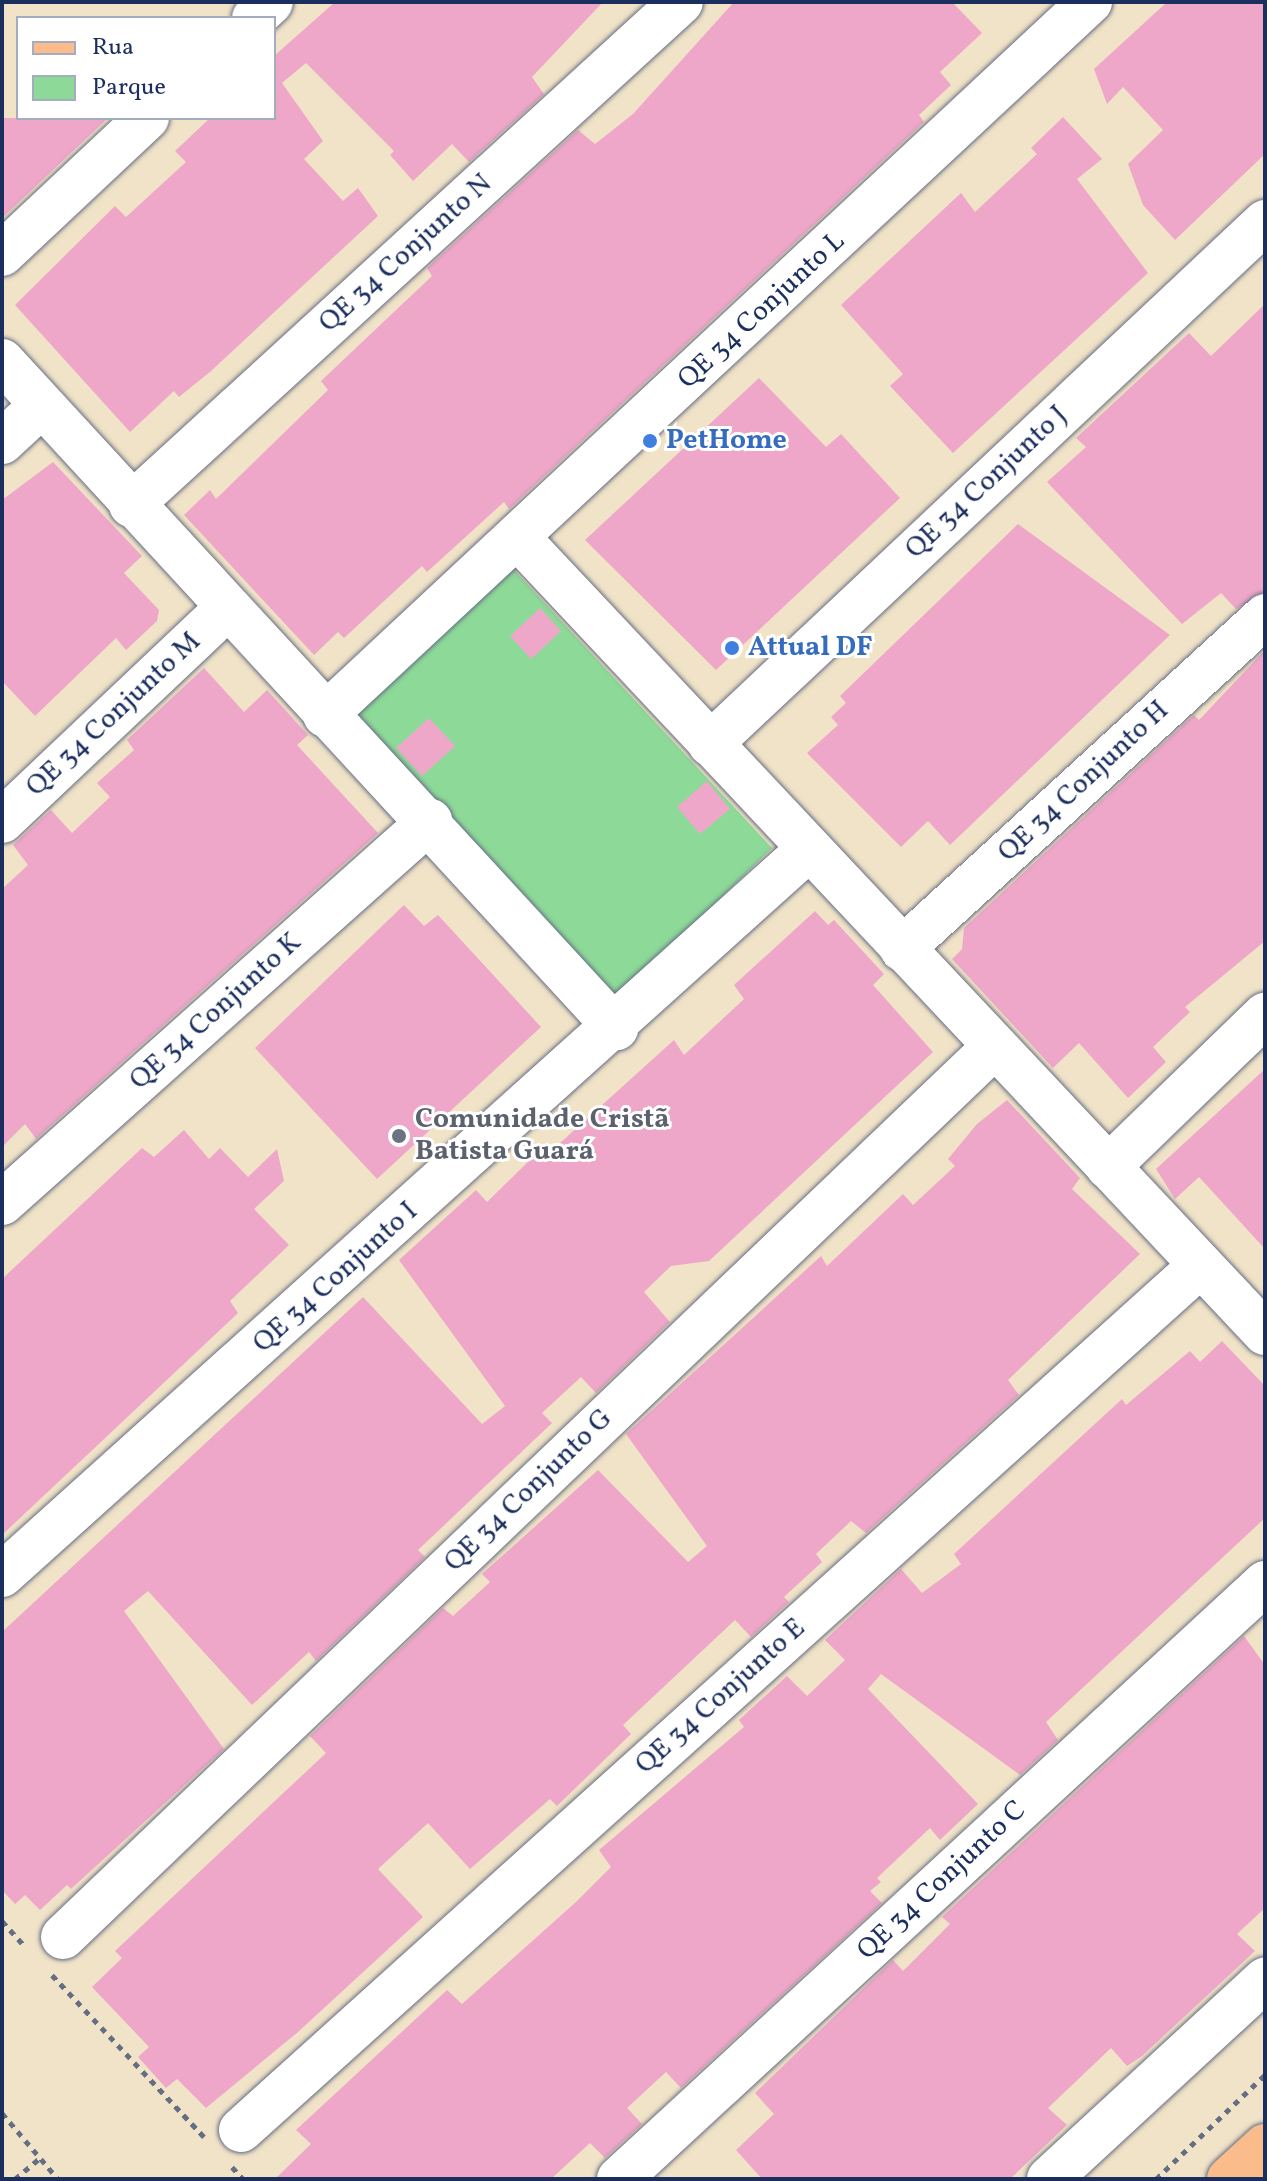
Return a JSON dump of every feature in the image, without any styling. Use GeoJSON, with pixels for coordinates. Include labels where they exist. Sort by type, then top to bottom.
{"type":"FeatureCollection","features":[{"type":"Feature","properties":{"kind":"main road"},"geometry":{"type":"LineString","coordinates":[[1229,2179],[1265,2146]]}},
{"type":"Feature","properties":{"kind":"street"},"geometry":{"type":"LineString","coordinates":[[256,16],[271,2]]}},
{"type":"Feature","properties":{"kind":"street","name":"QE 34 Conjunto N"},"geometry":{"type":"LineString","coordinates":[[131,505],[681,2]]}},
{"type":"Feature","properties":{"kind":"street","name":"QE 34 Conjunto L"},"geometry":{"type":"LineString","coordinates":[[325,715],[520,540],[1090,2]]}},
{"type":"Feature","properties":{"kind":"street"},"geometry":{"type":"LineString","coordinates":[[2,254],[145,120]]}},
{"type":"Feature","properties":{"kind":"street","name":"QE 34 Conjunto J"},"geometry":{"type":"LineString","coordinates":[[710,744],[1265,222]]}},
{"type":"Feature","properties":{"kind":"street"},"geometry":{"type":"LineString","coordinates":[[2,361],[225,610],[430,821],[616,1028]]}},
{"type":"Feature","properties":{"kind":"street"},"geometry":{"type":"LineString","coordinates":[[2,442],[42,405]]}},
{"type":"Feature","properties":{"kind":"street"},"geometry":{"type":"LineString","coordinates":[[520,540],[1265,1333]]}},
{"type":"Feature","properties":{"kind":"street","name":"QE 34 Conjunto M"},"geometry":{"type":"LineString","coordinates":[[2,821],[225,610]]}},
{"type":"Feature","properties":{"kind":"street","name":"QE 34 Conjunto H"},"geometry":{"type":"LineString","coordinates":[[902,949],[1265,616]]}},
{"type":"Feature","properties":{"kind":"street","name":"QE 34 Conjunto K"},"geometry":{"type":"LineString","coordinates":[[2,1203],[430,821]]}},
{"type":"Feature","properties":{"kind":"street","name":"QE 34 Conjunto I"},"geometry":{"type":"LineString","coordinates":[[2,1575],[616,1028],[809,849]]}},
{"type":"Feature","properties":{"kind":"street"},"geometry":{"type":"LineString","coordinates":[[1108,1167],[1265,1015]]}},
{"type":"Feature","properties":{"kind":"street","name":"QE 34 Conjunto G"},"geometry":{"type":"LineString","coordinates":[[47,1953],[995,1046]]}},
{"type":"Feature","properties":{"kind":"street","name":"QE 34 Conjunto E"},"geometry":{"type":"LineString","coordinates":[[228,2147],[1201,1265]]}},
{"type":"Feature","properties":{"kind":"street","name":"QE 34 Conjunto C"},"geometry":{"type":"LineString","coordinates":[[619,2179],[1265,1583]]}},
{"type":"Feature","properties":{"kind":"street"},"geometry":{"type":"LineString","coordinates":[[1049,2179],[1265,1980]]}},
{"type":"Feature","properties":{"kind":"path"},"geometry":{"type":"LineString","coordinates":[[2,1921],[47,1953],[228,2147],[243,2179]]}},
{"type":"Feature","properties":{"kind":"path"},"geometry":{"type":"LineString","coordinates":[[1156,2179],[1265,2075]]}},
{"type":"Feature","properties":{"kind":"path"},"geometry":{"type":"LineString","coordinates":[[2,2113],[58,2179]]}},
{"type":"Feature","properties":{"kind":"path"},"geometry":{"type":"LineString","coordinates":[[15,2179],[40,2158]]}},
{"type":"Feature","properties":{"kind":"green space"},"geometry":{"type":"Polygon","coordinates":[[[512,568],[772,848],[610,1006],[354,712],[512,568]]]}},
{"type":"Feature","properties":{"kind":"building"},"geometry":{"type":"Polygon","coordinates":[[[335,2],[603,2],[532,77],[544,94],[469,162],[452,144],[413,181],[390,155],[394,151],[306,63],[282,83],[323,141],[304,159],[343,201],[358,188],[378,216],[211,371],[179,397],[174,391],[130,432],[15,305],[115,206],[126,217],[186,162],[175,151],[208,120],[276,120],[276,54],[335,2]]]}},
{"type":"Feature","properties":{"kind":"building"},"geometry":{"type":"Polygon","coordinates":[[[734,2],[952,2],[982,33],[940,72],[951,85],[919,115],[924,122],[509,509],[504,502],[427,572],[422,566],[344,638],[338,632],[314,655],[184,515],[210,490],[216,499],[328,390],[321,381],[432,276],[427,268],[578,130],[595,144],[633,114],[734,2]]]}},
{"type":"Feature","properties":{"kind":"building"},"geometry":{"type":"Polygon","coordinates":[[[1167,2],[1265,2],[1265,154],[1175,240],[1143,205],[1128,164],[1163,130],[1123,87],[1107,104],[1094,69],[1167,2]]]}},
{"type":"Feature","properties":{"kind":"building"},"geometry":{"type":"Polygon","coordinates":[[[1063,117],[1102,159],[1077,179],[1148,273],[953,453],[890,386],[903,374],[841,305],[961,193],[975,212],[1037,154],[1031,148],[1063,117]]]}},
{"type":"Feature","properties":{"kind":"building"},"geometry":{"type":"Polygon","coordinates":[[[2,118],[106,120],[2,218],[2,118]]]}},
{"type":"Feature","properties":{"kind":"building"},"geometry":{"type":"Polygon","coordinates":[[[1265,304],[1265,592],[1236,609],[1221,593],[1182,624],[1047,482],[1086,447],[1076,438],[1189,333],[1211,356],[1265,304]]]}},
{"type":"Feature","properties":{"kind":"building"},"geometry":{"type":"Polygon","coordinates":[[[759,378],[826,447],[841,434],[900,498],[716,670],[585,540],[759,378]]]}},
{"type":"Feature","properties":{"kind":"building"},"geometry":{"type":"Polygon","coordinates":[[[53,462],[142,556],[124,573],[159,610],[157,621],[126,650],[116,638],[35,716],[2,681],[2,500],[53,462]]]}},
{"type":"Feature","properties":{"kind":"building"},"geometry":{"type":"Polygon","coordinates":[[[1018,524],[1170,635],[950,845],[928,821],[901,847],[807,753],[838,725],[831,717],[846,703],[840,696],[1018,524]]]}},
{"type":"Feature","properties":{"kind":"building"},"geometry":{"type":"Polygon","coordinates":[[[540,608],[561,631],[531,659],[510,636],[540,608]]]}},
{"type":"Feature","properties":{"kind":"building"},"geometry":{"type":"Polygon","coordinates":[[[1265,650],[1265,941],[1185,1007],[1190,1012],[1153,1047],[1166,1062],[1128,1098],[1079,1043],[1053,1068],[952,959],[962,949],[964,928],[1194,715],[1199,720],[1265,650]]]}},
{"type":"Feature","properties":{"kind":"building"},"geometry":{"type":"Polygon","coordinates":[[[204,668],[244,712],[267,690],[308,735],[297,745],[378,833],[36,1139],[25,1124],[2,1147],[2,889],[28,865],[13,845],[51,810],[72,833],[110,797],[97,783],[134,750],[127,740],[204,668]]]}},
{"type":"Feature","properties":{"kind":"building"},"geometry":{"type":"Polygon","coordinates":[[[429,718],[455,746],[422,776],[396,748],[429,718]]]}},
{"type":"Feature","properties":{"kind":"building"},"geometry":{"type":"Polygon","coordinates":[[[707,781],[730,809],[700,834],[677,807],[707,781]]]}},
{"type":"Feature","properties":{"kind":"building"},"geometry":{"type":"Polygon","coordinates":[[[404,905],[424,926],[438,915],[541,1027],[377,1179],[255,1048],[404,905]]]}},
{"type":"Feature","properties":{"kind":"building"},"geometry":{"type":"Polygon","coordinates":[[[815,911],[828,925],[834,920],[884,974],[873,985],[933,1052],[709,1261],[671,1266],[644,1292],[670,1322],[596,1393],[581,1377],[542,1413],[552,1423],[418,1550],[425,1557],[316,1661],[309,1652],[252,1705],[148,1591],[124,1611],[224,1749],[71,1889],[67,1885],[40,1910],[25,1895],[15,1904],[2,1890],[2,1632],[363,1297],[482,1424],[505,1406],[399,1260],[476,1190],[487,1202],[534,1156],[539,1162],[674,1040],[684,1055],[744,999],[734,985],[815,911]]]}},
{"type":"Feature","properties":{"kind":"building"},"geometry":{"type":"Polygon","coordinates":[[[1265,1069],[1265,1249],[1199,1177],[1175,1199],[1156,1169],[1265,1069]]]}},
{"type":"Feature","properties":{"kind":"building"},"geometry":{"type":"Polygon","coordinates":[[[1007,1100],[1080,1178],[1072,1189],[1140,1254],[1008,1380],[1019,1395],[866,1533],[851,1521],[816,1554],[822,1562],[784,1597],[789,1602],[751,1637],[735,1620],[623,1725],[631,1734],[557,1806],[550,1799],[470,1869],[428,1823],[378,1869],[423,1917],[298,2032],[206,2108],[177,2079],[166,2088],[138,2057],[149,2047],[92,1987],[122,1958],[115,1951],[326,1753],[310,1736],[443,1608],[453,1616],[490,1582],[482,1574],[598,1470],[688,1562],[707,1546],[626,1434],[821,1256],[827,1266],[903,1194],[913,1205],[955,1166],[948,1159],[977,1124],[1007,1100]]]}},
{"type":"Feature","properties":{"kind":"building"},"geometry":{"type":"Polygon","coordinates":[[[184,1130],[209,1159],[220,1148],[248,1177],[277,1149],[284,1181],[254,1209],[289,1245],[230,1301],[238,1313],[2,1535],[2,1279],[142,1148],[154,1157],[184,1130]]]}},
{"type":"Feature","properties":{"kind":"building"},"geometry":{"type":"Polygon","coordinates":[[[1222,1341],[1265,1386],[1265,1518],[1046,1722],[1058,1740],[1020,1775],[881,1674],[868,1689],[978,1804],[940,1840],[930,1828],[877,1878],[881,1882],[870,1891],[882,1903],[681,2088],[666,2072],[627,2108],[642,2124],[605,2158],[590,2143],[551,2179],[275,2179],[311,2144],[296,2130],[447,1990],[462,2004],[576,1902],[611,1867],[599,1850],[744,1727],[739,1720],[787,1676],[807,1696],[845,1660],[825,1640],[901,1569],[922,1593],[961,1564],[954,1554],[1122,1399],[1126,1405],[1190,1351],[1200,1362],[1222,1341]]]}},
{"type":"Feature","properties":{"kind":"building"},"geometry":{"type":"Polygon","coordinates":[[[1244,1636],[1265,1665],[1265,1908],[1237,1934],[1255,1951],[1142,2056],[1127,2066],[1111,2048],[1048,2108],[1067,2125],[1010,2179],[762,2179],[736,2150],[774,2114],[755,2093],[893,1960],[903,1971],[950,1924],[942,1917],[1244,1636]]]}},
{"type":"Feature","properties":{"kind":"place","name":"PetHome"},"geometry":{"type":"Point","coordinates":[650,441]}},
{"type":"Feature","properties":{"kind":"place","name":"Attual DF"},"geometry":{"type":"Point","coordinates":[732,648]}},
{"type":"Feature","properties":{"kind":"place","name":"Comunidade Cristã Batista Guará"},"geometry":{"type":"Point","coordinates":[399,1136]}}]}
